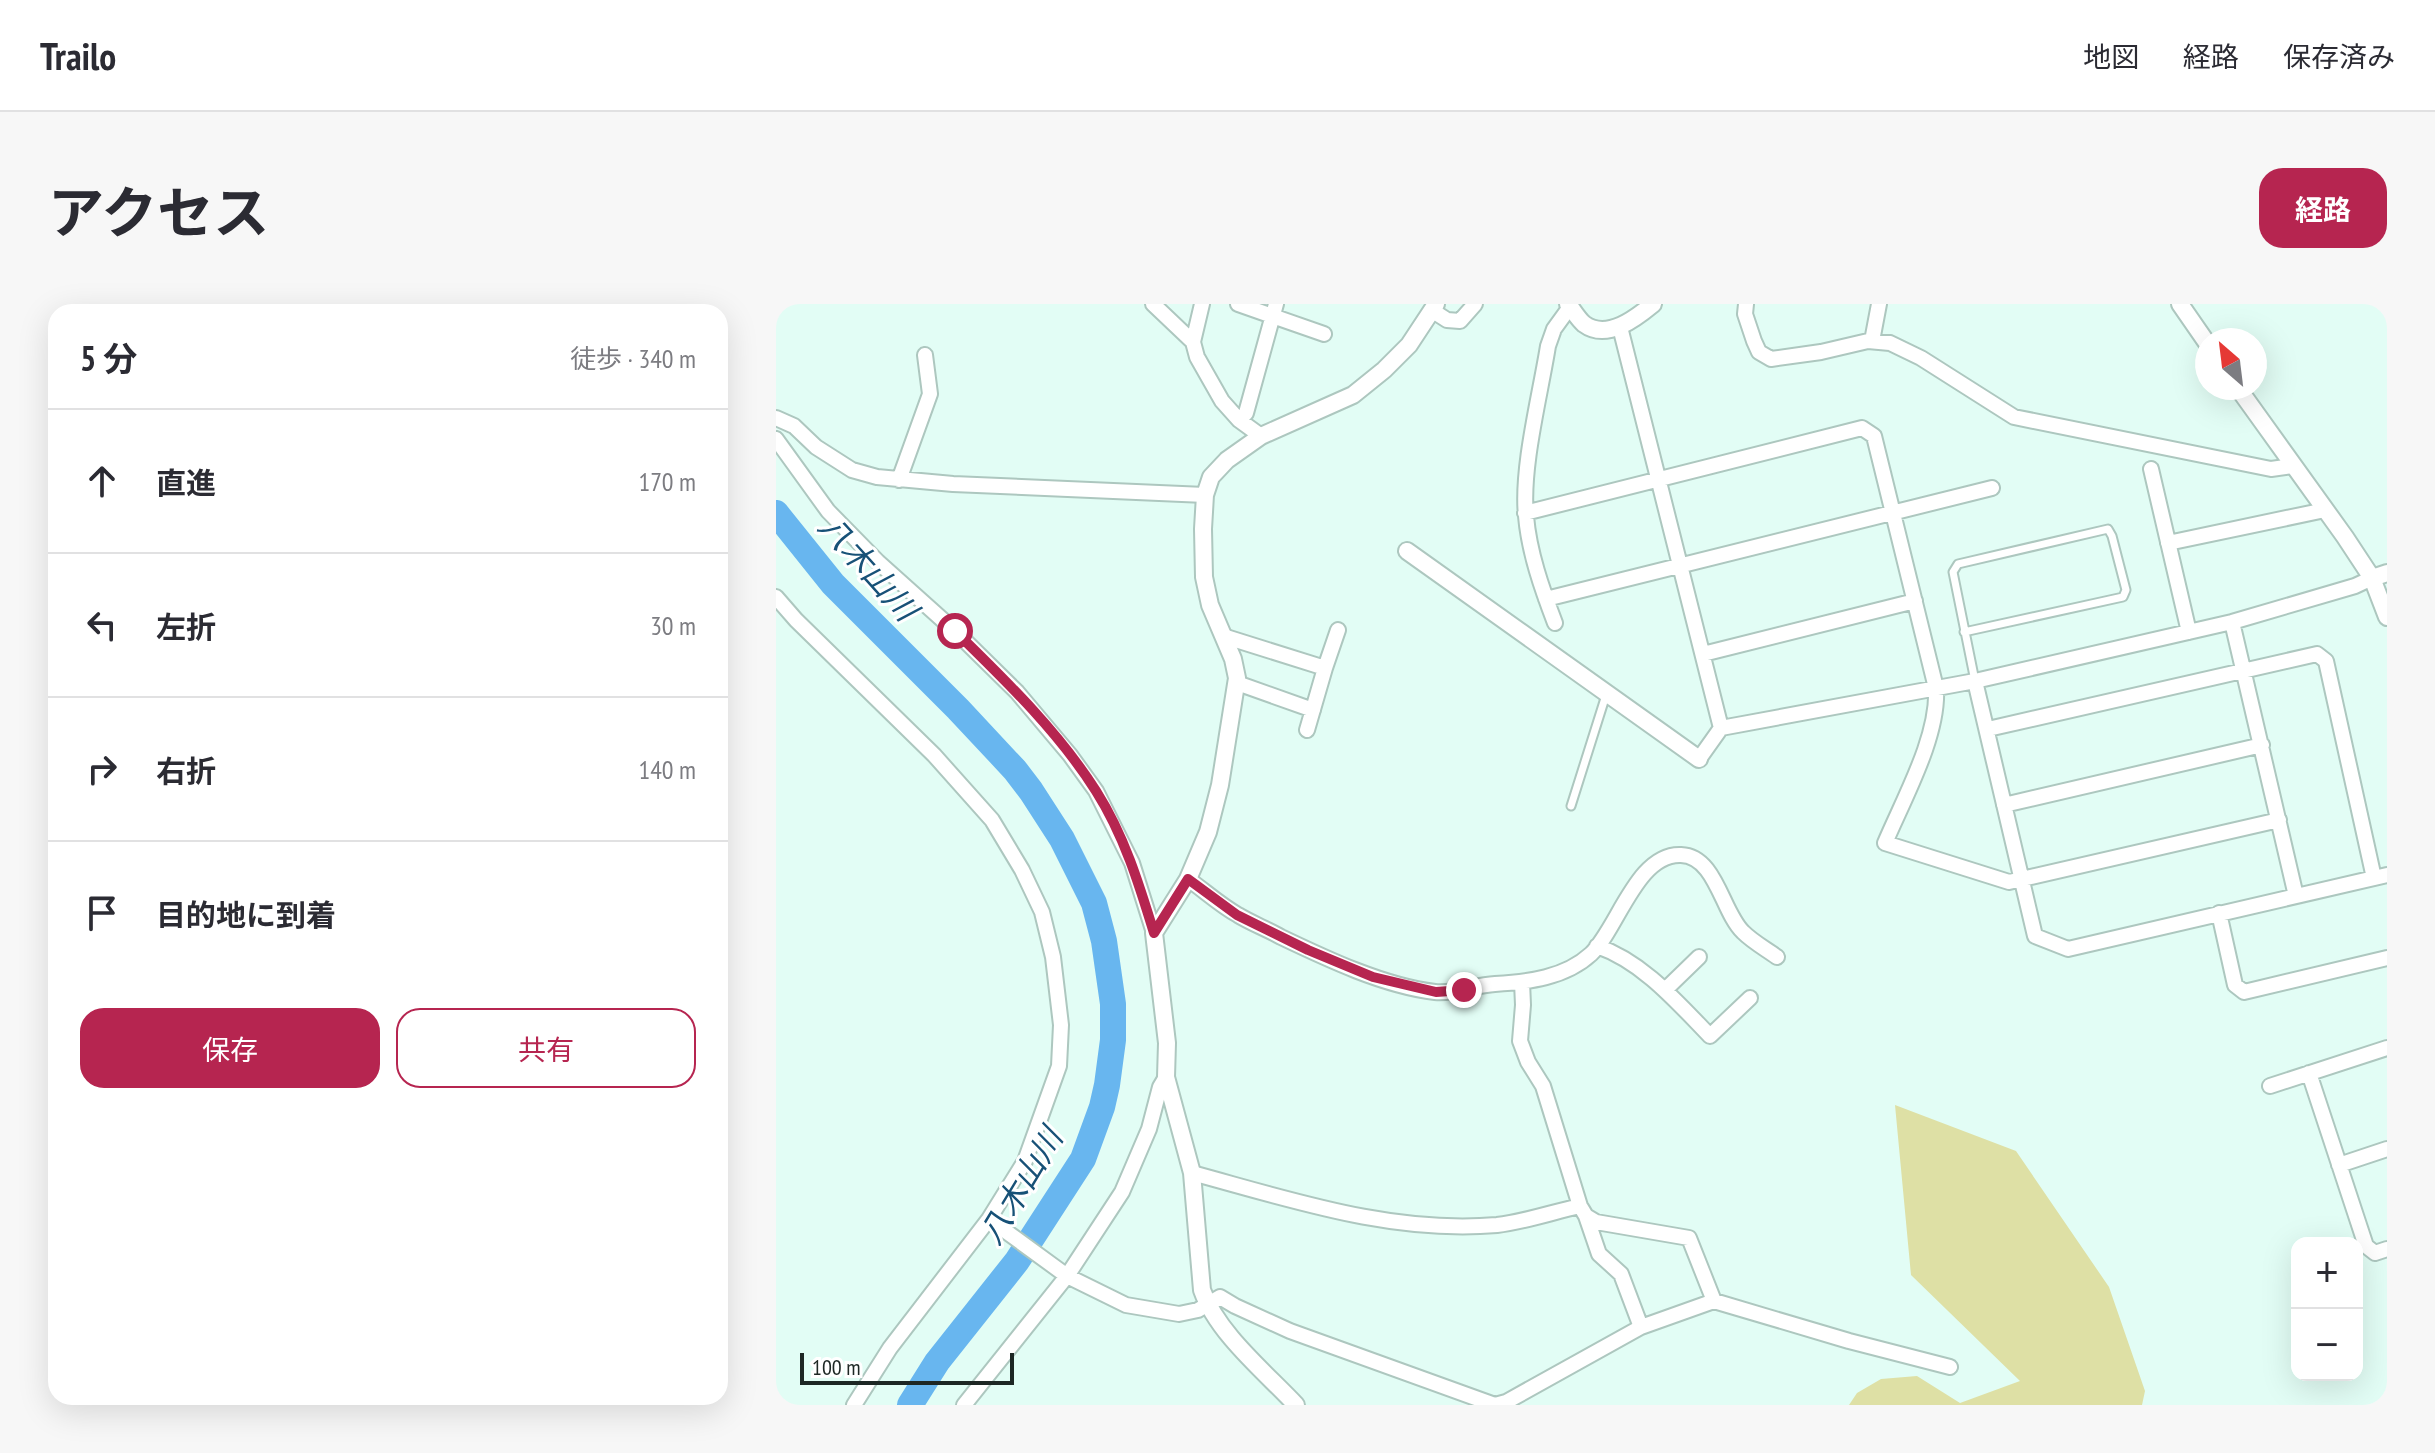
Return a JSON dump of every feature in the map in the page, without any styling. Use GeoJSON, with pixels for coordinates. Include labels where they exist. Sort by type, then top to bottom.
{"type":"FeatureCollection","features":[{"type":"Feature","properties":{"kind":"street"},"geometry":{"type":"LineString","coordinates":[[1153,304],[1193,342]]}},
{"type":"Feature","properties":{"kind":"street"},"geometry":{"type":"LineString","coordinates":[[1202,304],[1193,342],[1197,357],[1215,392],[1239,420],[1261,436]]}},
{"type":"Feature","properties":{"kind":"street"},"geometry":{"type":"LineString","coordinates":[[1238,304],[1274,310],[1324,334]]}},
{"type":"Feature","properties":{"kind":"street"},"geometry":{"type":"LineString","coordinates":[[1154,933],[1188,879],[1208,832],[1220,785],[1237,683],[1233,659],[1210,605],[1204,577],[1205,495],[1211,477],[1227,460],[1261,436],[1353,395],[1409,345],[1429,306],[1447,320],[1460,321],[1475,304]]}},
{"type":"Feature","properties":{"kind":"street"},"geometry":{"type":"LineString","coordinates":[[1555,623],[1529,537],[1525,513],[1527,471],[1548,346],[1554,329],[1569,305],[1584,324],[1608,330],[1620,327],[1653,304]]}},
{"type":"Feature","properties":{"kind":"street"},"geometry":{"type":"LineString","coordinates":[[1746,304],[1745,314],[1754,341],[1759,352],[1771,359],[1872,341],[1890,343],[1921,358],[2014,417],[2271,469],[2292,466]]}},
{"type":"Feature","properties":{"kind":"street"},"geometry":{"type":"LineString","coordinates":[[1872,341],[1879,304]]}},
{"type":"Feature","properties":{"kind":"street"},"geometry":{"type":"LineString","coordinates":[[2180,304],[2197,328]]}},
{"type":"Feature","properties":{"kind":"street"},"geometry":{"type":"LineString","coordinates":[[1239,420],[1246,413],[1274,310]]}},
{"type":"Feature","properties":{"kind":"street"},"geometry":{"type":"LineString","coordinates":[[1620,327],[1721,728]]}},
{"type":"Feature","properties":{"kind":"street"},"geometry":{"type":"LineString","coordinates":[[899,480],[930,394],[925,355]]}},
{"type":"Feature","properties":{"kind":"street"},"geometry":{"type":"LineString","coordinates":[[2246,400],[2325,510],[2379,576],[2387,617]]}},
{"type":"Feature","properties":{"kind":"street"},"geometry":{"type":"LineString","coordinates":[[776,418],[794,426],[816,447],[852,470],[877,477],[1001,487],[1205,495]]}},
{"type":"Feature","properties":{"kind":"street"},"geometry":{"type":"LineString","coordinates":[[1525,513],[1862,428],[1874,436],[1936,688],[1937,705],[1929,736],[1885,843],[2009,882],[2279,820]]}},
{"type":"Feature","properties":{"kind":"street"},"geometry":{"type":"LineString","coordinates":[[776,439],[828,511],[1017,692],[1096,791],[1132,863],[1154,933],[1167,1043],[1166,1077],[1192,1173],[1202,1290],[1207,1305],[1224,1329],[1296,1405]]}},
{"type":"Feature","properties":{"kind":"street"},"geometry":{"type":"LineString","coordinates":[[2151,469],[2189,632]]}},
{"type":"Feature","properties":{"kind":"street"},"geometry":{"type":"LineString","coordinates":[[1546,599],[1992,488]]}},
{"type":"Feature","properties":{"kind":"street"},"geometry":{"type":"LineString","coordinates":[[2168,543],[2325,510]]}},
{"type":"Feature","properties":{"kind":"street"},"geometry":{"type":"LineString","coordinates":[[1407,551],[1699,759],[1721,728],[1975,681],[2189,632],[2355,586],[2379,576]]}},
{"type":"Feature","properties":{"kind":"street"},"geometry":{"type":"LineString","coordinates":[[776,597],[934,755],[992,820],[1022,870],[1042,912],[1053,957],[1061,1025],[1059,1066],[1025,1161],[989,1219],[890,1348],[854,1405]]}},
{"type":"Feature","properties":{"kind":"street"},"geometry":{"type":"LineString","coordinates":[[1703,654],[1915,601]]}},
{"type":"Feature","properties":{"kind":"street"},"geometry":{"type":"LineString","coordinates":[[2232,622],[2296,896]]}},
{"type":"Feature","properties":{"kind":"street"},"geometry":{"type":"LineString","coordinates":[[1307,730],[1338,630]]}},
{"type":"Feature","properties":{"kind":"street"},"geometry":{"type":"LineString","coordinates":[[1223,636],[1325,668]]}},
{"type":"Feature","properties":{"kind":"street"},"geometry":{"type":"LineString","coordinates":[[1975,681],[2035,936],[2068,949],[2381,876],[2326,661],[2317,654],[1988,729]]}},
{"type":"Feature","properties":{"kind":"street"},"geometry":{"type":"LineString","coordinates":[[1237,683],[1313,710]]}},
{"type":"Feature","properties":{"kind":"street"},"geometry":{"type":"LineString","coordinates":[[2004,805],[2262,745]]}},
{"type":"Feature","properties":{"kind":"street"},"geometry":{"type":"LineString","coordinates":[[1188,879],[1237,915],[1308,950],[1373,977],[1436,992],[1522,982],[1565,972],[1584,960],[1597,946],[1647,869],[1665,857],[1683,854],[1700,861],[1710,873],[1741,931],[1777,957]]}},
{"type":"Feature","properties":{"kind":"street"},"geometry":{"type":"LineString","coordinates":[[2219,913],[2235,985],[2244,992],[2387,958]]}},
{"type":"Feature","properties":{"kind":"street"},"geometry":{"type":"LineString","coordinates":[[1597,946],[1614,952],[1665,990],[1710,1036],[1750,998]]}},
{"type":"Feature","properties":{"kind":"street"},"geometry":{"type":"LineString","coordinates":[[1665,990],[1699,957]]}},
{"type":"Feature","properties":{"kind":"street"},"geometry":{"type":"LineString","coordinates":[[1522,982],[1520,1041],[1528,1062],[1543,1086],[1599,1254],[1621,1274],[1641,1327]]}},
{"type":"Feature","properties":{"kind":"street"},"geometry":{"type":"LineString","coordinates":[[2270,1086],[2387,1048]]}},
{"type":"Feature","properties":{"kind":"street"},"geometry":{"type":"LineString","coordinates":[[2309,1073],[2366,1246],[2375,1253],[2387,1249]]}},
{"type":"Feature","properties":{"kind":"street"},"geometry":{"type":"LineString","coordinates":[[964,1405],[1067,1276],[1122,1192],[1149,1129],[1160,1087],[1166,1077]]}},
{"type":"Feature","properties":{"kind":"street"},"geometry":{"type":"LineString","coordinates":[[2339,1165],[2387,1149]]}},
{"type":"Feature","properties":{"kind":"street"},"geometry":{"type":"LineString","coordinates":[[1192,1173],[1358,1217],[1431,1227],[1499,1225],[1583,1211],[1596,1222],[1689,1238],[1714,1301]]}},
{"type":"Feature","properties":{"kind":"street"},"geometry":{"type":"LineString","coordinates":[[989,1219],[1067,1276],[1126,1305],[1179,1314],[1198,1310],[1220,1297],[1290,1331],[1495,1405],[1506,1402],[1641,1327],[1714,1301],[1950,1367]]}},
{"type":"Feature","properties":{"kind":"lane"},"geometry":{"type":"LineString","coordinates":[[1964,632],[2123,597],[2126,590],[2108,529],[1958,564],[1953,572],[1964,632],[1975,681]]}},
{"type":"Feature","properties":{"kind":"lane"},"geometry":{"type":"LineString","coordinates":[[1571,806],[1607,693]]}},
{"type":"Feature","properties":{"kind":"green space"},"geometry":{"type":"Polygon","coordinates":[[[1895,1105],[2016,1151],[2109,1287],[2145,1391],[2142,1405],[1849,1405],[1857,1393],[1881,1379],[1917,1376],[1960,1403],[2020,1381],[1911,1275],[1895,1105]]]}},
{"type":"Feature","properties":{"kind":"waterway","name":"八木山川"},"geometry":{"type":"LineString","coordinates":[[776,513],[833,584],[1015,770],[1062,839],[1094,903],[1104,941],[1113,1004],[1113,1040],[1102,1107],[1083,1159],[1017,1261],[937,1362],[910,1405]]}},
{"type":"Feature","properties":{"kind":"route"},"geometry":{"type":"LineString","coordinates":[[955,631],[1017,692],[1096,791],[1132,863],[1154,933],[1188,879],[1237,915],[1373,977],[1436,992],[1464,990]]}}]}
